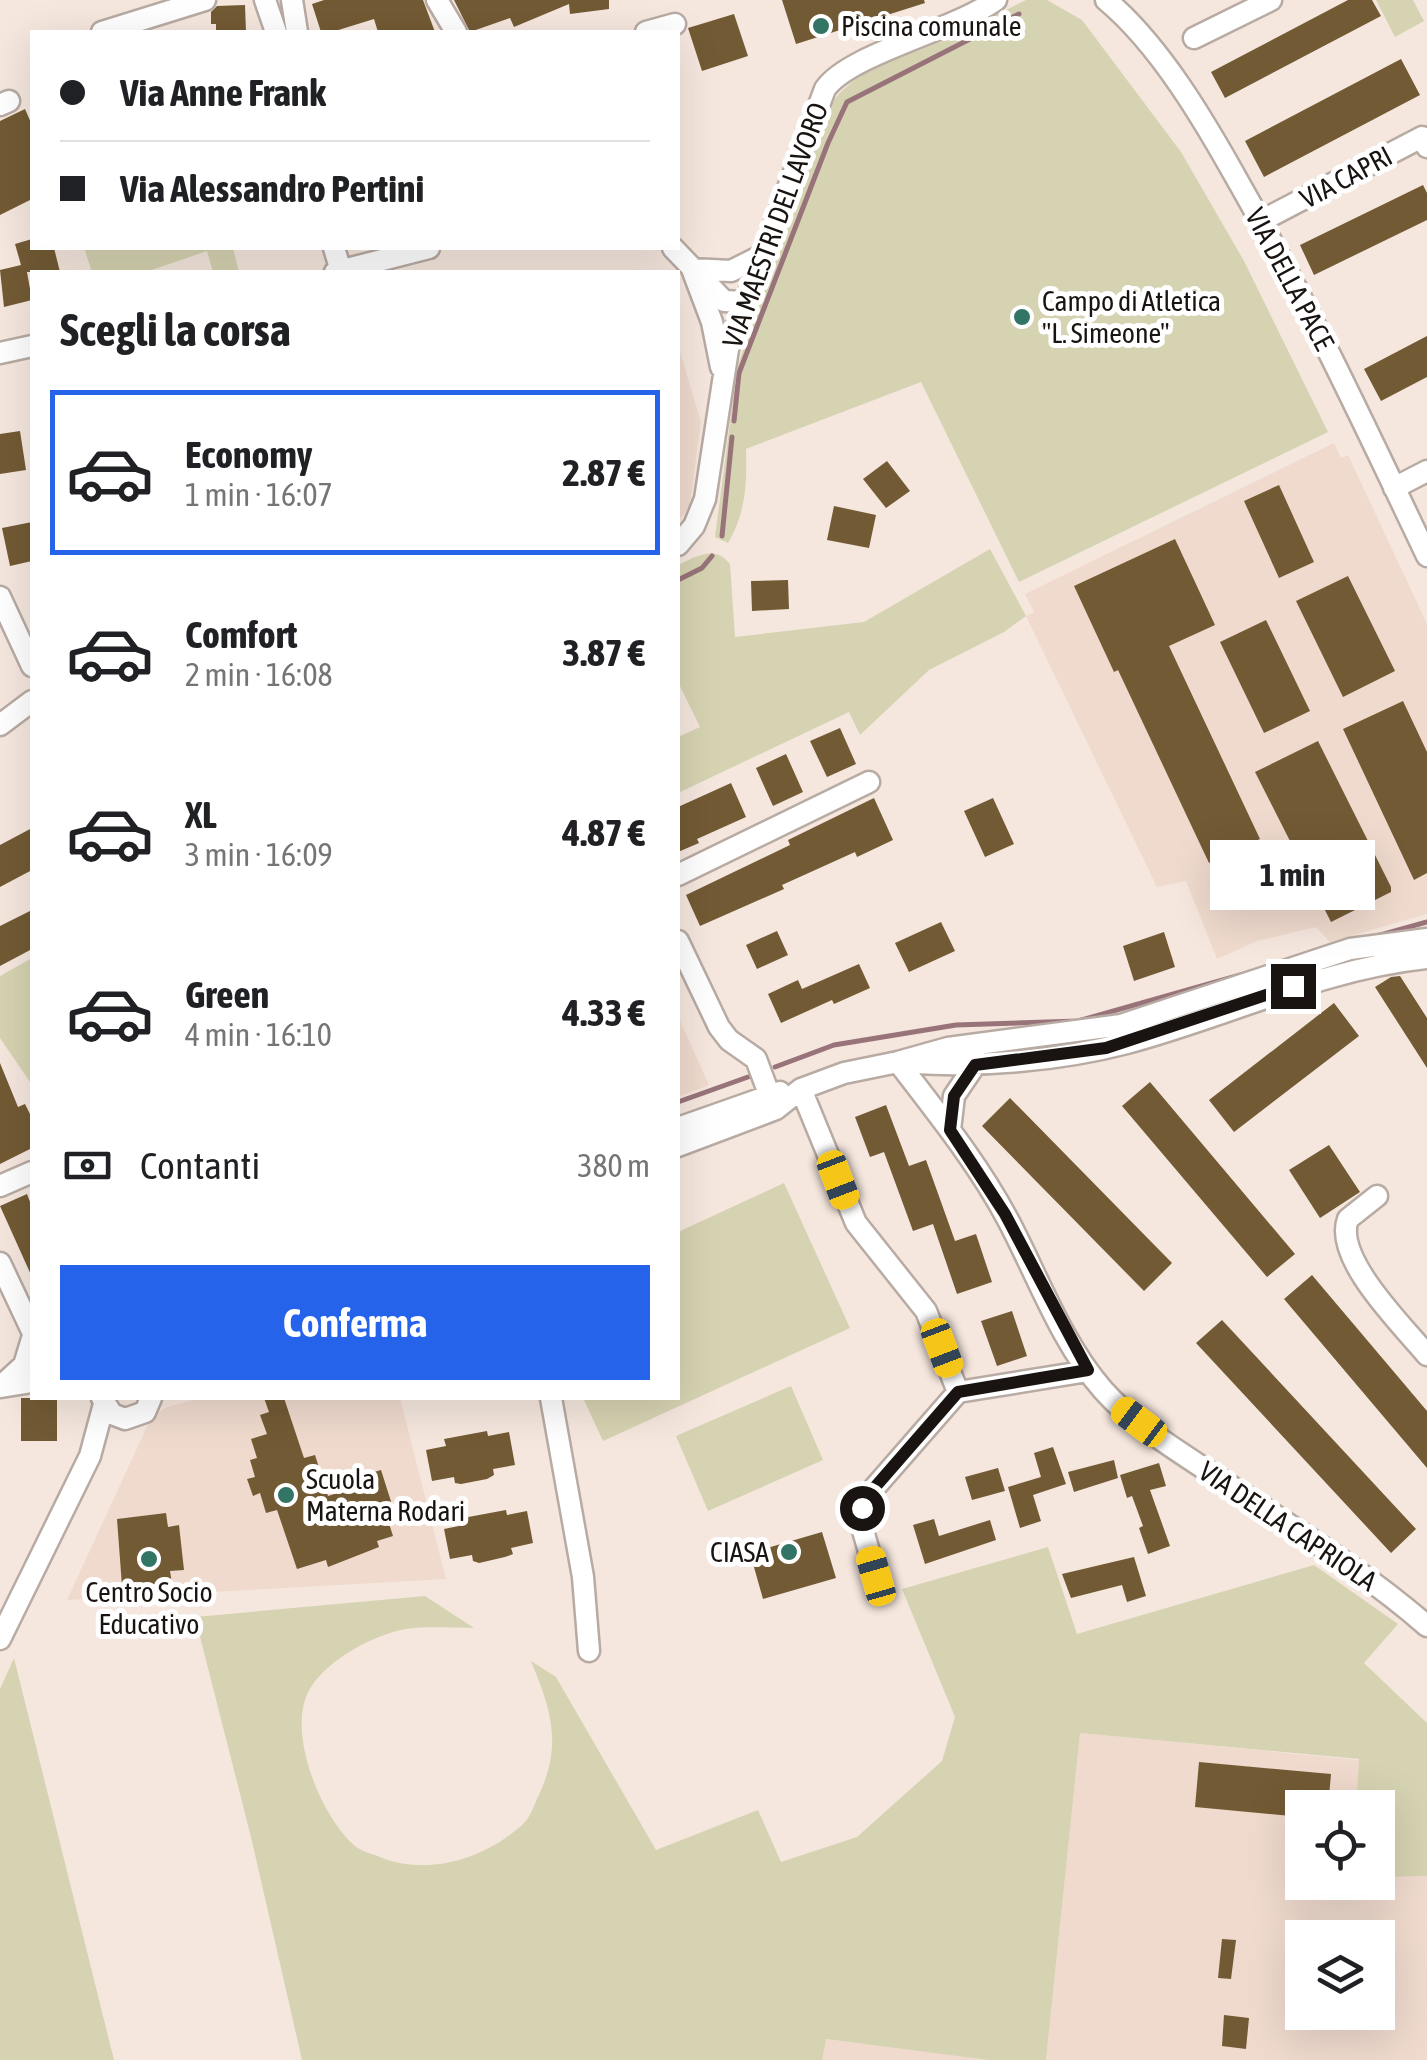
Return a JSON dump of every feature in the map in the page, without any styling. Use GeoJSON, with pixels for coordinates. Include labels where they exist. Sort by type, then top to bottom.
{"type":"FeatureCollection","features":[{"type":"Feature","properties":{"kind":"street"},"geometry":{"type":"LineString","coordinates":[[108,30],[205,0]]}},
{"type":"Feature","properties":{"kind":"street"},"geometry":{"type":"LineString","coordinates":[[266,0],[275,30]]}},
{"type":"Feature","properties":{"kind":"street"},"geometry":{"type":"LineString","coordinates":[[292,0],[297,30]]}},
{"type":"Feature","properties":{"kind":"street"},"geometry":{"type":"LineString","coordinates":[[437,0],[455,30]]}},
{"type":"Feature","properties":{"kind":"street","name":"VIA MAESTRI DEL LAVORO"},"geometry":{"type":"LineString","coordinates":[[680,543],[694,526],[705,499],[722,378],[744,302],[819,98],[830,82],[855,65],[958,23],[996,0]]}},
{"type":"Feature","properties":{"kind":"street","name":"VIA DELLA PACE"},"geometry":{"type":"LineString","coordinates":[[1106,0],[1122,8],[1199,115],[1261,222],[1427,556]]}},
{"type":"Feature","properties":{"kind":"street"},"geometry":{"type":"LineString","coordinates":[[1194,38],[1271,0]]}},
{"type":"Feature","properties":{"kind":"street"},"geometry":{"type":"LineString","coordinates":[[653,30],[675,24]]}},
{"type":"Feature","properties":{"kind":"street","name":"VIA CAPRI"},"geometry":{"type":"LineString","coordinates":[[1261,222],[1422,137],[1427,147]]}},
{"type":"Feature","properties":{"kind":"street"},"geometry":{"type":"LineString","coordinates":[[346,270],[421,250]]}},
{"type":"Feature","properties":{"kind":"street"},"geometry":{"type":"LineString","coordinates":[[675,250],[724,300],[744,302]]}},
{"type":"Feature","properties":{"kind":"street"},"geometry":{"type":"LineString","coordinates":[[692,269],[731,272],[761,256]]}},
{"type":"Feature","properties":{"kind":"street"},"geometry":{"type":"LineString","coordinates":[[692,269],[712,322],[722,378]]}},
{"type":"Feature","properties":{"kind":"street"},"geometry":{"type":"LineString","coordinates":[[0,353],[30,346]]}},
{"type":"Feature","properties":{"kind":"street"},"geometry":{"type":"LineString","coordinates":[[1394,488],[1427,471]]}},
{"type":"Feature","properties":{"kind":"street"},"geometry":{"type":"LineString","coordinates":[[0,596],[30,662]]}},
{"type":"Feature","properties":{"kind":"street"},"geometry":{"type":"LineString","coordinates":[[0,726],[30,703]]}},
{"type":"Feature","properties":{"kind":"street"},"geometry":{"type":"LineString","coordinates":[[680,874],[869,782]]}},
{"type":"Feature","properties":{"kind":"street"},"geometry":{"type":"LineString","coordinates":[[680,1127],[769,1094],[801,1089],[844,1073],[948,1048],[1121,1025],[1350,949],[1427,940]]}},
{"type":"Feature","properties":{"kind":"street"},"geometry":{"type":"LineString","coordinates":[[680,945],[720,1027],[728,1040],[756,1059],[769,1094]]}},
{"type":"Feature","properties":{"kind":"street"},"geometry":{"type":"LineString","coordinates":[[898,1062],[975,1065],[1106,1048],[1332,974],[1427,958]]}},
{"type":"Feature","properties":{"kind":"street","name":"VIA DELLA CAPRIOLA"},"geometry":{"type":"LineString","coordinates":[[898,1062],[950,1130],[1005,1214],[1088,1370],[1120,1408],[1381,1588],[1427,1626]]}},
{"type":"Feature","properties":{"kind":"street"},"geometry":{"type":"LineString","coordinates":[[950,1130],[954,1096],[975,1065]]}},
{"type":"Feature","properties":{"kind":"street"},"geometry":{"type":"LineString","coordinates":[[680,1145],[776,1109],[801,1089]]}},
{"type":"Feature","properties":{"kind":"street"},"geometry":{"type":"LineString","coordinates":[[801,1089],[856,1223],[926,1311],[958,1392]]}},
{"type":"Feature","properties":{"kind":"street"},"geometry":{"type":"LineString","coordinates":[[0,1186],[30,1173]]}},
{"type":"Feature","properties":{"kind":"street"},"geometry":{"type":"LineString","coordinates":[[1377,1196],[1348,1219],[1345,1236],[1374,1291],[1427,1355]]}},
{"type":"Feature","properties":{"kind":"street"},"geometry":{"type":"LineString","coordinates":[[0,1264],[30,1327]]}},
{"type":"Feature","properties":{"kind":"street"},"geometry":{"type":"LineString","coordinates":[[0,1387],[24,1365],[30,1346]]}},
{"type":"Feature","properties":{"kind":"street"},"geometry":{"type":"LineString","coordinates":[[876,1576],[860,1520],[862,1508],[869,1494],[958,1392],[1088,1370]]}},
{"type":"Feature","properties":{"kind":"street"},"geometry":{"type":"LineString","coordinates":[[0,1387],[30,1382]]}},
{"type":"Feature","properties":{"kind":"street"},"geometry":{"type":"LineString","coordinates":[[0,1639],[90,1456],[102,1400]]}},
{"type":"Feature","properties":{"kind":"street"},"geometry":{"type":"LineString","coordinates":[[103,1400],[118,1418],[149,1405]]}},
{"type":"Feature","properties":{"kind":"street"},"geometry":{"type":"LineString","coordinates":[[551,1400],[583,1577],[589,1651]]}},
{"type":"Feature","properties":{"kind":"street"},"geometry":{"type":"LineString","coordinates":[[90,1456],[149,1405]]}},
{"type":"Feature","properties":{"kind":"shaded area","name":"Campo di Atletica \"L. Simeone\""},"geometry":{"type":"Polygon","coordinates":[[[1026,0],[1047,0],[1082,20],[1181,152],[1244,261],[1328,432],[1019,582],[921,382],[746,449],[739,520],[728,543],[715,537],[737,369],[759,298],[834,100],[870,71],[1026,0]]]}},
{"type":"Feature","properties":{"kind":"shaded area"},"geometry":{"type":"Polygon","coordinates":[[[1376,0],[1413,0],[1424,21],[1395,37],[1376,0]]]}},
{"type":"Feature","properties":{"kind":"shaded area"},"geometry":{"type":"Polygon","coordinates":[[[85,250],[234,250],[238,270],[212,270],[207,251],[152,270],[91,270],[85,250]]]}},
{"type":"Feature","properties":{"kind":"shaded area"},"geometry":{"type":"Polygon","coordinates":[[[680,352],[701,422],[690,504],[680,519],[680,352]]]}},
{"type":"Feature","properties":{"kind":"shaded area"},"geometry":{"type":"Polygon","coordinates":[[[1334,443],[1341,458],[1348,455],[1427,624],[1427,914],[1330,942],[1316,927],[1257,941],[1217,959],[1186,881],[1157,887],[1026,616],[1034,612],[1025,594],[1334,443]]]}},
{"type":"Feature","properties":{"kind":"shaded area"},"geometry":{"type":"Polygon","coordinates":[[[990,549],[1026,616],[1004,632],[929,670],[860,735],[849,712],[680,792],[680,736],[700,727],[680,686],[680,564],[711,553],[730,564],[735,637],[864,622],[990,549]]]}},
{"type":"Feature","properties":{"kind":"shaded area"},"geometry":{"type":"Polygon","coordinates":[[[30,959],[30,1082],[0,1038],[0,976],[30,959]]]}},
{"type":"Feature","properties":{"kind":"shaded area"},"geometry":{"type":"Polygon","coordinates":[[[680,1020],[709,1085],[680,1096],[680,1020]]]}},
{"type":"Feature","properties":{"kind":"shaded area"},"geometry":{"type":"Polygon","coordinates":[[[784,1183],[850,1328],[603,1441],[584,1400],[680,1400],[680,1231],[784,1183]]]}},
{"type":"Feature","properties":{"kind":"shaded area"},"geometry":{"type":"Polygon","coordinates":[[[791,1386],[823,1460],[708,1511],[676,1436],[791,1386]]]}},
{"type":"Feature","properties":{"kind":"shaded area","name":"Scuola Materna Rodari"},"geometry":{"type":"Polygon","coordinates":[[[192,1400],[401,1400],[446,1579],[67,1600],[150,1420],[165,1408],[192,1400]]]}},
{"type":"Feature","properties":{"kind":"shaded area"},"geometry":{"type":"Polygon","coordinates":[[[1048,1547],[1077,1634],[1314,1565],[1398,1624],[1364,1663],[1427,1723],[1427,1876],[1395,1877],[1395,1790],[1357,1790],[1359,1759],[1080,1733],[1046,2060],[989,2060],[826,2039],[822,2060],[302,2060],[195,1617],[425,1596],[474,1628],[393,1632],[340,1658],[311,1687],[302,1725],[310,1771],[342,1833],[365,1851],[419,1865],[456,1861],[491,1847],[525,1822],[545,1780],[552,1745],[549,1713],[531,1661],[556,1677],[656,1850],[758,1810],[781,1862],[857,1837],[942,1761],[955,1717],[902,1589],[1048,1547]]]}},
{"type":"Feature","properties":{"kind":"shaded area"},"geometry":{"type":"Polygon","coordinates":[[[14,1658],[114,2060],[0,2060],[0,1689],[14,1658]]]}},
{"type":"Feature","properties":{"kind":"shaded area"},"geometry":{"type":"Polygon","coordinates":[[[1080,1733],[1359,1760],[1357,1790],[1285,1790],[1285,1900],[1395,1900],[1395,1877],[1427,1876],[1427,2060],[1046,2060],[1080,1733]]]}},
{"type":"Feature","properties":{"kind":"shaded area"},"geometry":{"type":"Polygon","coordinates":[[[825,2039],[948,2054],[989,2060],[822,2060],[825,2039]]]}},
{"type":"Feature","properties":{"kind":"building"},"geometry":{"type":"Polygon","coordinates":[[[324,0],[423,0],[434,30],[377,30],[374,19],[338,30],[320,30],[312,4],[324,0]]]}},
{"type":"Feature","properties":{"kind":"building"},"geometry":{"type":"Polygon","coordinates":[[[454,0],[609,0],[609,9],[570,14],[569,4],[514,27],[510,18],[469,30],[454,0]]]}},
{"type":"Feature","properties":{"kind":"building","name":"Piscina comunale"},"geometry":{"type":"Polygon","coordinates":[[[782,0],[924,0],[925,3],[796,44],[782,0]]]}},
{"type":"Feature","properties":{"kind":"building"},"geometry":{"type":"Polygon","coordinates":[[[1348,0],[1372,0],[1381,16],[1225,98],[1211,72],[1348,0]]]}},
{"type":"Feature","properties":{"kind":"building"},"geometry":{"type":"Polygon","coordinates":[[[245,5],[246,30],[216,30],[216,24],[211,24],[211,12],[217,6],[245,5]]]}},
{"type":"Feature","properties":{"kind":"building"},"geometry":{"type":"Polygon","coordinates":[[[734,14],[748,56],[702,71],[688,28],[734,14]]]}},
{"type":"Feature","properties":{"kind":"building"},"geometry":{"type":"Polygon","coordinates":[[[1401,59],[1420,95],[1264,177],[1245,141],[1401,59]]]}},
{"type":"Feature","properties":{"kind":"building"},"geometry":{"type":"Polygon","coordinates":[[[25,109],[30,120],[30,200],[0,215],[0,121],[25,109]]]}},
{"type":"Feature","properties":{"kind":"building"},"geometry":{"type":"Polygon","coordinates":[[[1423,185],[1427,193],[1427,220],[1314,275],[1300,245],[1423,185]]]}},
{"type":"Feature","properties":{"kind":"building"},"geometry":{"type":"Polygon","coordinates":[[[30,240],[30,250],[54,250],[60,270],[27,272],[30,300],[4,307],[0,270],[21,265],[15,244],[30,240]]]}},
{"type":"Feature","properties":{"kind":"building"},"geometry":{"type":"Polygon","coordinates":[[[1427,336],[1427,377],[1381,401],[1364,369],[1427,336]]]}},
{"type":"Feature","properties":{"kind":"building"},"geometry":{"type":"Polygon","coordinates":[[[20,431],[26,470],[0,474],[0,434],[20,431]]]}},
{"type":"Feature","properties":{"kind":"building"},"geometry":{"type":"Polygon","coordinates":[[[887,461],[910,491],[886,508],[863,479],[887,461]]]}},
{"type":"Feature","properties":{"kind":"building"},"geometry":{"type":"Polygon","coordinates":[[[1279,485],[1314,562],[1279,578],[1244,501],[1279,485]]]}},
{"type":"Feature","properties":{"kind":"building"},"geometry":{"type":"Polygon","coordinates":[[[834,506],[876,515],[869,548],[827,540],[834,506]]]}},
{"type":"Feature","properties":{"kind":"building"},"geometry":{"type":"Polygon","coordinates":[[[30,522],[30,561],[10,566],[2,528],[30,522]]]}},
{"type":"Feature","properties":{"kind":"building"},"geometry":{"type":"Polygon","coordinates":[[[1175,539],[1215,625],[1169,646],[1260,839],[1209,863],[1074,586],[1175,539]]]}},
{"type":"Feature","properties":{"kind":"building"},"geometry":{"type":"Polygon","coordinates":[[[1348,576],[1395,671],[1343,697],[1296,601],[1348,576]]]}},
{"type":"Feature","properties":{"kind":"building"},"geometry":{"type":"Polygon","coordinates":[[[788,580],[789,609],[752,611],[751,581],[788,580]]]}},
{"type":"Feature","properties":{"kind":"building"},"geometry":{"type":"Polygon","coordinates":[[[1266,620],[1310,711],[1264,733],[1220,642],[1266,620]]]}},
{"type":"Feature","properties":{"kind":"building"},"geometry":{"type":"Polygon","coordinates":[[[1403,701],[1427,752],[1427,873],[1414,880],[1343,729],[1403,701]]]}},
{"type":"Feature","properties":{"kind":"building"},"geometry":{"type":"Polygon","coordinates":[[[840,728],[856,764],[827,777],[810,741],[840,728]]]}},
{"type":"Feature","properties":{"kind":"building"},"geometry":{"type":"Polygon","coordinates":[[[1318,741],[1391,887],[1391,892],[1331,922],[1255,772],[1318,741]]]}},
{"type":"Feature","properties":{"kind":"building"},"geometry":{"type":"Polygon","coordinates":[[[786,754],[803,792],[773,806],[756,768],[786,754]]]}},
{"type":"Feature","properties":{"kind":"building"},"geometry":{"type":"Polygon","coordinates":[[[731,783],[746,817],[680,851],[680,806],[731,783]]]}},
{"type":"Feature","properties":{"kind":"building"},"geometry":{"type":"Polygon","coordinates":[[[874,798],[893,840],[857,857],[855,852],[700,926],[686,895],[790,845],[788,840],[874,798]]]}},
{"type":"Feature","properties":{"kind":"building"},"geometry":{"type":"Polygon","coordinates":[[[993,798],[1014,844],[985,857],[964,811],[993,798]]]}},
{"type":"Feature","properties":{"kind":"building"},"geometry":{"type":"Polygon","coordinates":[[[30,829],[30,871],[0,887],[0,845],[30,829]]]}},
{"type":"Feature","properties":{"kind":"building"},"geometry":{"type":"Polygon","coordinates":[[[30,911],[30,950],[0,966],[0,926],[30,911]]]}},
{"type":"Feature","properties":{"kind":"building"},"geometry":{"type":"Polygon","coordinates":[[[941,922],[955,951],[909,972],[895,943],[941,922]]]}},
{"type":"Feature","properties":{"kind":"building"},"geometry":{"type":"Polygon","coordinates":[[[777,931],[788,955],[757,969],[746,945],[777,931]]]}},
{"type":"Feature","properties":{"kind":"building"},"geometry":{"type":"Polygon","coordinates":[[[1164,932],[1175,967],[1134,981],[1123,946],[1164,932]]]}},
{"type":"Feature","properties":{"kind":"building"},"geometry":{"type":"Polygon","coordinates":[[[859,964],[870,988],[781,1023],[768,994],[798,980],[802,989],[859,964]]]}},
{"type":"Feature","properties":{"kind":"building"},"geometry":{"type":"Polygon","coordinates":[[[1400,976],[1427,1018],[1427,1068],[1375,987],[1400,976]]]}},
{"type":"Feature","properties":{"kind":"building"},"geometry":{"type":"Polygon","coordinates":[[[1334,1003],[1359,1036],[1234,1132],[1209,1100],[1334,1003]]]}},
{"type":"Feature","properties":{"kind":"building"},"geometry":{"type":"Polygon","coordinates":[[[0,1063],[18,1107],[25,1104],[30,1114],[30,1149],[0,1164],[0,1063]]]}},
{"type":"Feature","properties":{"kind":"building"},"geometry":{"type":"Polygon","coordinates":[[[1150,1082],[1295,1254],[1267,1277],[1122,1106],[1150,1082]]]}},
{"type":"Feature","properties":{"kind":"building"},"geometry":{"type":"Polygon","coordinates":[[[1010,1098],[1172,1263],[1144,1291],[982,1126],[1010,1098]]]}},
{"type":"Feature","properties":{"kind":"building"},"geometry":{"type":"Polygon","coordinates":[[[886,1105],[909,1166],[926,1160],[955,1241],[976,1234],[992,1282],[957,1294],[933,1224],[913,1231],[884,1152],[870,1157],[855,1117],[886,1105]]]}},
{"type":"Feature","properties":{"kind":"building"},"geometry":{"type":"Polygon","coordinates":[[[1329,1145],[1360,1192],[1320,1218],[1289,1170],[1329,1145]]]}},
{"type":"Feature","properties":{"kind":"building"},"geometry":{"type":"Polygon","coordinates":[[[27,1194],[30,1273],[0,1206],[27,1194]]]}},
{"type":"Feature","properties":{"kind":"building"},"geometry":{"type":"Polygon","coordinates":[[[1312,1275],[1427,1411],[1427,1468],[1284,1299],[1312,1275]]]}},
{"type":"Feature","properties":{"kind":"building"},"geometry":{"type":"Polygon","coordinates":[[[1012,1311],[1027,1356],[997,1366],[981,1321],[1012,1311]]]}},
{"type":"Feature","properties":{"kind":"building"},"geometry":{"type":"Polygon","coordinates":[[[1222,1320],[1416,1529],[1391,1553],[1196,1343],[1222,1320]]]}},
{"type":"Feature","properties":{"kind":"building"},"geometry":{"type":"Polygon","coordinates":[[[21,1398],[57,1400],[57,1441],[21,1441],[21,1398]]]}},
{"type":"Feature","properties":{"kind":"building"},"geometry":{"type":"Polygon","coordinates":[[[265,1400],[285,1400],[304,1458],[315,1455],[328,1496],[356,1487],[354,1478],[381,1470],[395,1514],[387,1517],[393,1536],[377,1541],[379,1547],[328,1567],[326,1560],[297,1569],[277,1510],[266,1513],[260,1493],[253,1496],[247,1479],[255,1477],[250,1460],[257,1458],[251,1439],[267,1434],[260,1415],[269,1412],[265,1400]]]}},
{"type":"Feature","properties":{"kind":"building"},"geometry":{"type":"Polygon","coordinates":[[[487,1431],[488,1436],[509,1432],[515,1465],[493,1469],[494,1475],[487,1479],[461,1484],[455,1483],[454,1477],[432,1481],[426,1450],[446,1446],[444,1439],[487,1431]]]}},
{"type":"Feature","properties":{"kind":"building"},"geometry":{"type":"Polygon","coordinates":[[[1053,1447],[1066,1484],[1033,1495],[1041,1521],[1020,1528],[1008,1487],[1041,1477],[1034,1453],[1053,1447]]]}},
{"type":"Feature","properties":{"kind":"building"},"geometry":{"type":"Polygon","coordinates":[[[1114,1460],[1118,1478],[1074,1492],[1068,1472],[1114,1460]]]}},
{"type":"Feature","properties":{"kind":"building"},"geometry":{"type":"Polygon","coordinates":[[[1159,1463],[1166,1486],[1150,1490],[1170,1546],[1148,1554],[1139,1528],[1143,1526],[1132,1496],[1127,1498],[1120,1475],[1159,1463]]]}},
{"type":"Feature","properties":{"kind":"building"},"geometry":{"type":"Polygon","coordinates":[[[998,1468],[1005,1491],[972,1500],[965,1477],[998,1468]]]}},
{"type":"Feature","properties":{"kind":"building"},"geometry":{"type":"Polygon","coordinates":[[[506,1510],[507,1515],[527,1511],[533,1543],[511,1548],[513,1554],[505,1557],[479,1563],[473,1561],[472,1555],[450,1559],[444,1529],[464,1525],[463,1518],[506,1510]]]}},
{"type":"Feature","properties":{"kind":"building"},"geometry":{"type":"Polygon","coordinates":[[[166,1513],[168,1527],[179,1525],[184,1570],[170,1571],[172,1584],[122,1586],[117,1519],[166,1513]]]}},
{"type":"Feature","properties":{"kind":"building"},"geometry":{"type":"Polygon","coordinates":[[[934,1519],[939,1536],[990,1520],[996,1540],[925,1564],[913,1525],[934,1519]]]}},
{"type":"Feature","properties":{"kind":"building"},"geometry":{"type":"Polygon","coordinates":[[[822,1532],[836,1578],[763,1599],[750,1553],[822,1532]]]}},
{"type":"Feature","properties":{"kind":"building"},"geometry":{"type":"Polygon","coordinates":[[[1134,1557],[1146,1596],[1127,1602],[1122,1585],[1071,1598],[1062,1574],[1134,1557]]]}},
{"type":"Feature","properties":{"kind":"building"},"geometry":{"type":"Polygon","coordinates":[[[1199,1762],[1331,1774],[1330,1790],[1285,1790],[1285,1815],[1195,1807],[1199,1762]]]}},
{"type":"Feature","properties":{"kind":"building"},"geometry":{"type":"Polygon","coordinates":[[[1222,1939],[1236,1940],[1231,1979],[1218,1978],[1222,1939]]]}},
{"type":"Feature","properties":{"kind":"building"},"geometry":{"type":"Polygon","coordinates":[[[1224,2015],[1249,2018],[1246,2049],[1222,2046],[1224,2015]]]}},
{"type":"Feature","properties":{"kind":"waterway"},"geometry":{"type":"LineString","coordinates":[[734,421],[739,373],[847,102],[1019,14]]}},
{"type":"Feature","properties":{"kind":"waterway"},"geometry":{"type":"LineString","coordinates":[[722,536],[732,437]]}},
{"type":"Feature","properties":{"kind":"waterway"},"geometry":{"type":"LineString","coordinates":[[680,579],[702,568],[712,556]]}},
{"type":"Feature","properties":{"kind":"waterway"},"geometry":{"type":"LineString","coordinates":[[1377,936],[1427,922]]}},
{"type":"Feature","properties":{"kind":"waterway"},"geometry":{"type":"LineString","coordinates":[[775,1067],[834,1045],[956,1025],[1078,1021],[1251,972]]}},
{"type":"Feature","properties":{"kind":"waterway"},"geometry":{"type":"LineString","coordinates":[[680,1101],[748,1077]]}},
{"type":"Feature","properties":{"kind":"place","name":"Piscina comunale"},"geometry":{"type":"Point","coordinates":[821,26]}},
{"type":"Feature","properties":{"kind":"place","name":"Campo di Atletica \"L. Simeone\""},"geometry":{"type":"Point","coordinates":[1022,317]}},
{"type":"Feature","properties":{"kind":"place","name":"Scuola Materna Rodari"},"geometry":{"type":"Point","coordinates":[286,1495]}},
{"type":"Feature","properties":{"kind":"place","name":"CIASA"},"geometry":{"type":"Point","coordinates":[789,1552]}},
{"type":"Feature","properties":{"kind":"place","name":"Centro Socio Educativo"},"geometry":{"type":"Point","coordinates":[149,1559]}},
{"type":"Feature","properties":{"kind":"route"},"geometry":{"type":"LineString","coordinates":[[862,1508],[869,1494],[958,1392],[1088,1370],[1076,1354],[1005,1214],[950,1130],[954,1096],[960,1082],[975,1065],[1106,1048],[1293,986]]}}]}
